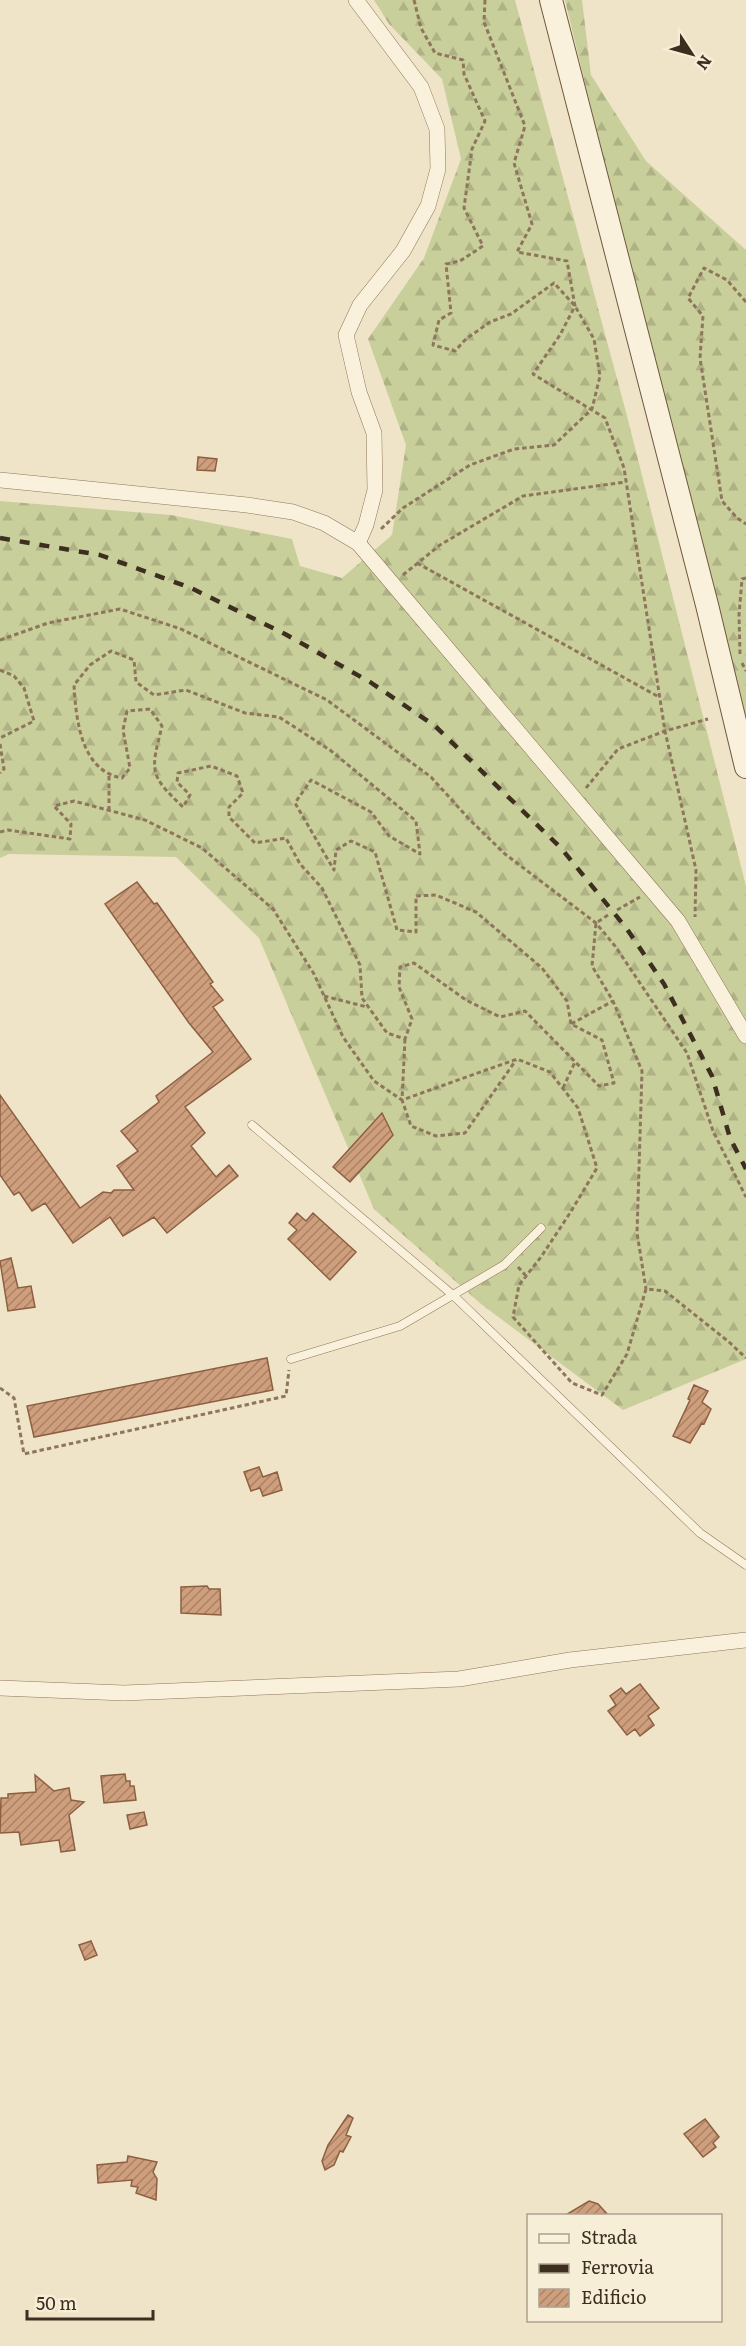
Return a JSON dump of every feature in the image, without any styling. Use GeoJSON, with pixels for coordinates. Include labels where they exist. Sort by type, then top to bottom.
{"type":"FeatureCollection","features":[{"type":"Feature","properties":{"kind":"main road"},"geometry":{"type":"LineString","coordinates":[[551,0],[707,605],[746,767]]}},
{"type":"Feature","properties":{"kind":"street"},"geometry":{"type":"LineString","coordinates":[[356,0],[421,87],[437,129],[438,169],[428,206],[403,251],[360,305],[346,335],[359,392],[374,434],[375,490],[361,545]]}},
{"type":"Feature","properties":{"kind":"street"},"geometry":{"type":"LineString","coordinates":[[0,480],[247,505],[292,512],[324,523],[361,545],[678,921],[746,1036]]}},
{"type":"Feature","properties":{"kind":"street"},"geometry":{"type":"LineString","coordinates":[[0,1688],[124,1693],[459,1679],[570,1660],[746,1640]]}},
{"type":"Feature","properties":{"kind":"lane"},"geometry":{"type":"LineString","coordinates":[[252,1125],[454,1296],[700,1533],[746,1565]]}},
{"type":"Feature","properties":{"kind":"lane"},"geometry":{"type":"LineString","coordinates":[[291,1359],[400,1326],[504,1265],[541,1228]]}},
{"type":"Feature","properties":{"kind":"path"},"geometry":{"type":"LineString","coordinates":[[361,545],[403,508],[470,465],[514,448],[555,445],[592,409],[600,376],[594,339],[574,306],[554,283],[511,314],[490,322],[466,339],[455,351],[433,345],[439,320],[451,312],[446,285],[446,264],[459,261],[483,246],[464,208],[472,149],[485,121],[464,74],[464,60],[435,53],[421,28],[414,0]]}},
{"type":"Feature","properties":{"kind":"path"},"geometry":{"type":"LineString","coordinates":[[485,0],[483,22],[525,126],[514,163],[532,224],[517,252],[567,261],[574,306],[560,335],[533,374],[605,418],[624,468],[665,731],[696,870],[694,948]]}},
{"type":"Feature","properties":{"kind":"path"},"geometry":{"type":"LineString","coordinates":[[746,302],[727,280],[704,268],[688,298],[703,316],[700,358],[722,501],[737,518],[746,524]]}},
{"type":"Feature","properties":{"kind":"path"},"geometry":{"type":"LineString","coordinates":[[393,583],[440,545],[523,496],[626,482]]}},
{"type":"Feature","properties":{"kind":"path"},"geometry":{"type":"LineString","coordinates":[[417,563],[659,697]]}},
{"type":"Feature","properties":{"kind":"path"},"geometry":{"type":"LineString","coordinates":[[746,578],[742,579],[739,615],[740,659],[746,671]]}},
{"type":"Feature","properties":{"kind":"path"},"geometry":{"type":"LineString","coordinates":[[0,640],[48,623],[120,609],[181,629],[327,700],[431,777],[505,854],[596,923],[615,946],[687,1053],[713,1131],[746,1197]]}},
{"type":"Feature","properties":{"kind":"path"},"geometry":{"type":"LineString","coordinates":[[405,1039],[387,1033],[362,998],[360,965],[322,888],[300,864],[286,838],[255,843],[229,817],[229,807],[243,793],[237,776],[211,766],[178,773],[177,782],[190,795],[183,807],[159,785],[153,761],[162,726],[150,709],[127,711],[123,730],[130,768],[122,778],[109,776],[90,758],[76,718],[74,685],[90,665],[111,651],[134,660],[136,682],[154,694],[186,690],[245,713],[279,717],[330,750],[416,821],[420,854],[389,836],[371,812],[311,780],[295,803],[334,870],[336,850],[351,841],[375,852],[397,930],[416,932],[416,896],[436,895],[476,912],[542,968],[567,1000],[571,1024]]}},
{"type":"Feature","properties":{"kind":"path"},"geometry":{"type":"LineString","coordinates":[[0,670],[14,676],[24,688],[34,721],[0,738]]}},
{"type":"Feature","properties":{"kind":"path"},"geometry":{"type":"LineString","coordinates":[[576,801],[618,749],[665,731],[708,719]]}},
{"type":"Feature","properties":{"kind":"path"},"geometry":{"type":"LineString","coordinates":[[0,744],[4,769],[0,773]]}},
{"type":"Feature","properties":{"kind":"path"},"geometry":{"type":"LineString","coordinates":[[109,776],[110,810]]}},
{"type":"Feature","properties":{"kind":"path"},"geometry":{"type":"LineString","coordinates":[[0,832],[8,830],[70,839],[70,824],[54,806],[74,801],[145,820],[202,848],[273,909],[314,974],[343,1037],[374,1081],[402,1100]]}},
{"type":"Feature","properties":{"kind":"path"},"geometry":{"type":"LineString","coordinates":[[617,910],[652,891]]}},
{"type":"Feature","properties":{"kind":"path"},"geometry":{"type":"LineString","coordinates":[[596,923],[608,915]]}},
{"type":"Feature","properties":{"kind":"path"},"geometry":{"type":"LineString","coordinates":[[402,1100],[517,1059],[550,1072],[578,1108],[597,1168],[570,1214],[519,1285],[513,1317],[572,1383],[602,1395],[627,1354],[646,1289],[637,1233],[642,1071],[613,1001],[592,966],[596,923]]}},
{"type":"Feature","properties":{"kind":"path"},"geometry":{"type":"LineString","coordinates":[[517,1059],[465,1133],[436,1136],[411,1126],[402,1100],[405,1039],[412,1019],[399,987],[400,967],[414,963],[466,1000],[500,1017],[525,1011],[599,1086],[614,1083],[602,1040],[571,1024]]}},
{"type":"Feature","properties":{"kind":"path"},"geometry":{"type":"LineString","coordinates":[[324,996],[368,1007]]}},
{"type":"Feature","properties":{"kind":"path"},"geometry":{"type":"LineString","coordinates":[[571,1024],[613,1001]]}},
{"type":"Feature","properties":{"kind":"path"},"geometry":{"type":"LineString","coordinates":[[563,1089],[575,1062]]}},
{"type":"Feature","properties":{"kind":"path"},"geometry":{"type":"LineString","coordinates":[[646,1289],[665,1291],[746,1358]]}},
{"type":"Feature","properties":{"kind":"path"},"geometry":{"type":"LineString","coordinates":[[0,1388],[14,1398],[24,1454],[286,1396],[291,1359]]}},
{"type":"Feature","properties":{"kind":"green space"},"geometry":{"type":"Polygon","coordinates":[[[374,0],[515,0],[626,412],[746,886],[746,1359],[623,1410],[481,1304],[374,1209],[259,938],[176,857],[9,854],[0,858],[0,501],[171,515],[292,539],[300,566],[342,578],[392,535],[406,445],[368,339],[424,258],[461,159],[442,79],[389,24],[374,0]]]}},
{"type":"Feature","properties":{"kind":"green space"},"geometry":{"type":"Polygon","coordinates":[[[565,0],[582,0],[591,75],[646,161],[746,250],[746,725],[632,279],[565,0]]]}},
{"type":"Feature","properties":{"kind":"building"},"geometry":{"type":"Polygon","coordinates":[[[198,457],[217,459],[215,471],[197,470],[198,457]]]}},
{"type":"Feature","properties":{"kind":"building"},"geometry":{"type":"Polygon","coordinates":[[[137,882],[154,904],[157,903],[213,982],[210,984],[223,1000],[213,1007],[251,1059],[185,1107],[205,1133],[191,1146],[216,1177],[229,1165],[238,1176],[167,1233],[154,1217],[123,1236],[110,1217],[73,1243],[45,1203],[32,1211],[19,1192],[14,1195],[0,1175],[0,1095],[80,1208],[103,1192],[134,1190],[117,1166],[138,1151],[121,1131],[159,1102],[156,1096],[213,1052],[189,1023],[105,904],[137,882]]]}},
{"type":"Feature","properties":{"kind":"building"},"geometry":{"type":"Polygon","coordinates":[[[382,1113],[393,1135],[350,1182],[333,1167],[382,1113]]]}},
{"type":"Feature","properties":{"kind":"building"},"geometry":{"type":"Polygon","coordinates":[[[297,1213],[306,1221],[313,1213],[356,1252],[330,1280],[288,1239],[297,1230],[289,1223],[297,1213]]]}},
{"type":"Feature","properties":{"kind":"building"},"geometry":{"type":"Polygon","coordinates":[[[11,1258],[18,1288],[31,1286],[35,1307],[8,1311],[0,1261],[11,1258]]]}},
{"type":"Feature","properties":{"kind":"building"},"geometry":{"type":"Polygon","coordinates":[[[267,1358],[273,1390],[34,1437],[27,1406],[267,1358]]]}},
{"type":"Feature","properties":{"kind":"building"},"geometry":{"type":"Polygon","coordinates":[[[694,1385],[708,1391],[702,1402],[711,1409],[704,1424],[702,1423],[690,1443],[673,1436],[690,1400],[688,1399],[694,1385]]]}},
{"type":"Feature","properties":{"kind":"building"},"geometry":{"type":"Polygon","coordinates":[[[259,1467],[263,1477],[277,1472],[282,1490],[263,1496],[260,1488],[251,1491],[244,1472],[259,1467]]]}},
{"type":"Feature","properties":{"kind":"building"},"geometry":{"type":"Polygon","coordinates":[[[207,1586],[209,1589],[220,1589],[221,1615],[181,1613],[181,1587],[207,1586]]]}},
{"type":"Feature","properties":{"kind":"building"},"geometry":{"type":"Polygon","coordinates":[[[640,1684],[659,1708],[648,1716],[654,1725],[640,1736],[635,1729],[627,1735],[608,1711],[616,1705],[610,1696],[621,1688],[626,1694],[640,1684]]]}},
{"type":"Feature","properties":{"kind":"building"},"geometry":{"type":"Polygon","coordinates":[[[125,1774],[126,1781],[130,1781],[130,1786],[134,1786],[136,1800],[104,1803],[101,1776],[125,1774]]]}},
{"type":"Feature","properties":{"kind":"building"},"geometry":{"type":"Polygon","coordinates":[[[35,1775],[54,1791],[69,1788],[71,1800],[84,1802],[69,1815],[75,1850],[61,1852],[59,1840],[21,1845],[19,1832],[0,1833],[1,1798],[8,1798],[8,1794],[36,1792],[35,1775]]]}},
{"type":"Feature","properties":{"kind":"building"},"geometry":{"type":"Polygon","coordinates":[[[144,1812],[147,1825],[130,1829],[127,1815],[144,1812]]]}},
{"type":"Feature","properties":{"kind":"building"},"geometry":{"type":"Polygon","coordinates":[[[91,1941],[97,1955],[85,1960],[79,1945],[91,1941]]]}},
{"type":"Feature","properties":{"kind":"building"},"geometry":{"type":"Polygon","coordinates":[[[348,2115],[353,2118],[346,2135],[351,2137],[343,2152],[340,2151],[334,2165],[325,2170],[322,2161],[328,2145],[348,2115]]]}},
{"type":"Feature","properties":{"kind":"building"},"geometry":{"type":"Polygon","coordinates":[[[705,2119],[719,2137],[713,2143],[716,2147],[703,2157],[684,2134],[705,2119]]]}},
{"type":"Feature","properties":{"kind":"building"},"geometry":{"type":"Polygon","coordinates":[[[128,2156],[157,2162],[153,2172],[157,2179],[156,2200],[136,2193],[138,2187],[131,2186],[132,2180],[98,2183],[97,2165],[127,2162],[128,2156]]]}},
{"type":"Feature","properties":{"kind":"building"},"geometry":{"type":"Polygon","coordinates":[[[589,2201],[598,2204],[607,2214],[567,2214],[589,2201]]]}},
{"type":"Feature","properties":{"kind":"railway"},"geometry":{"type":"LineString","coordinates":[[0,538],[100,555],[191,588],[285,634],[370,682],[435,726],[561,848],[627,929],[664,984],[712,1076],[730,1138],[746,1169]]}}]}
